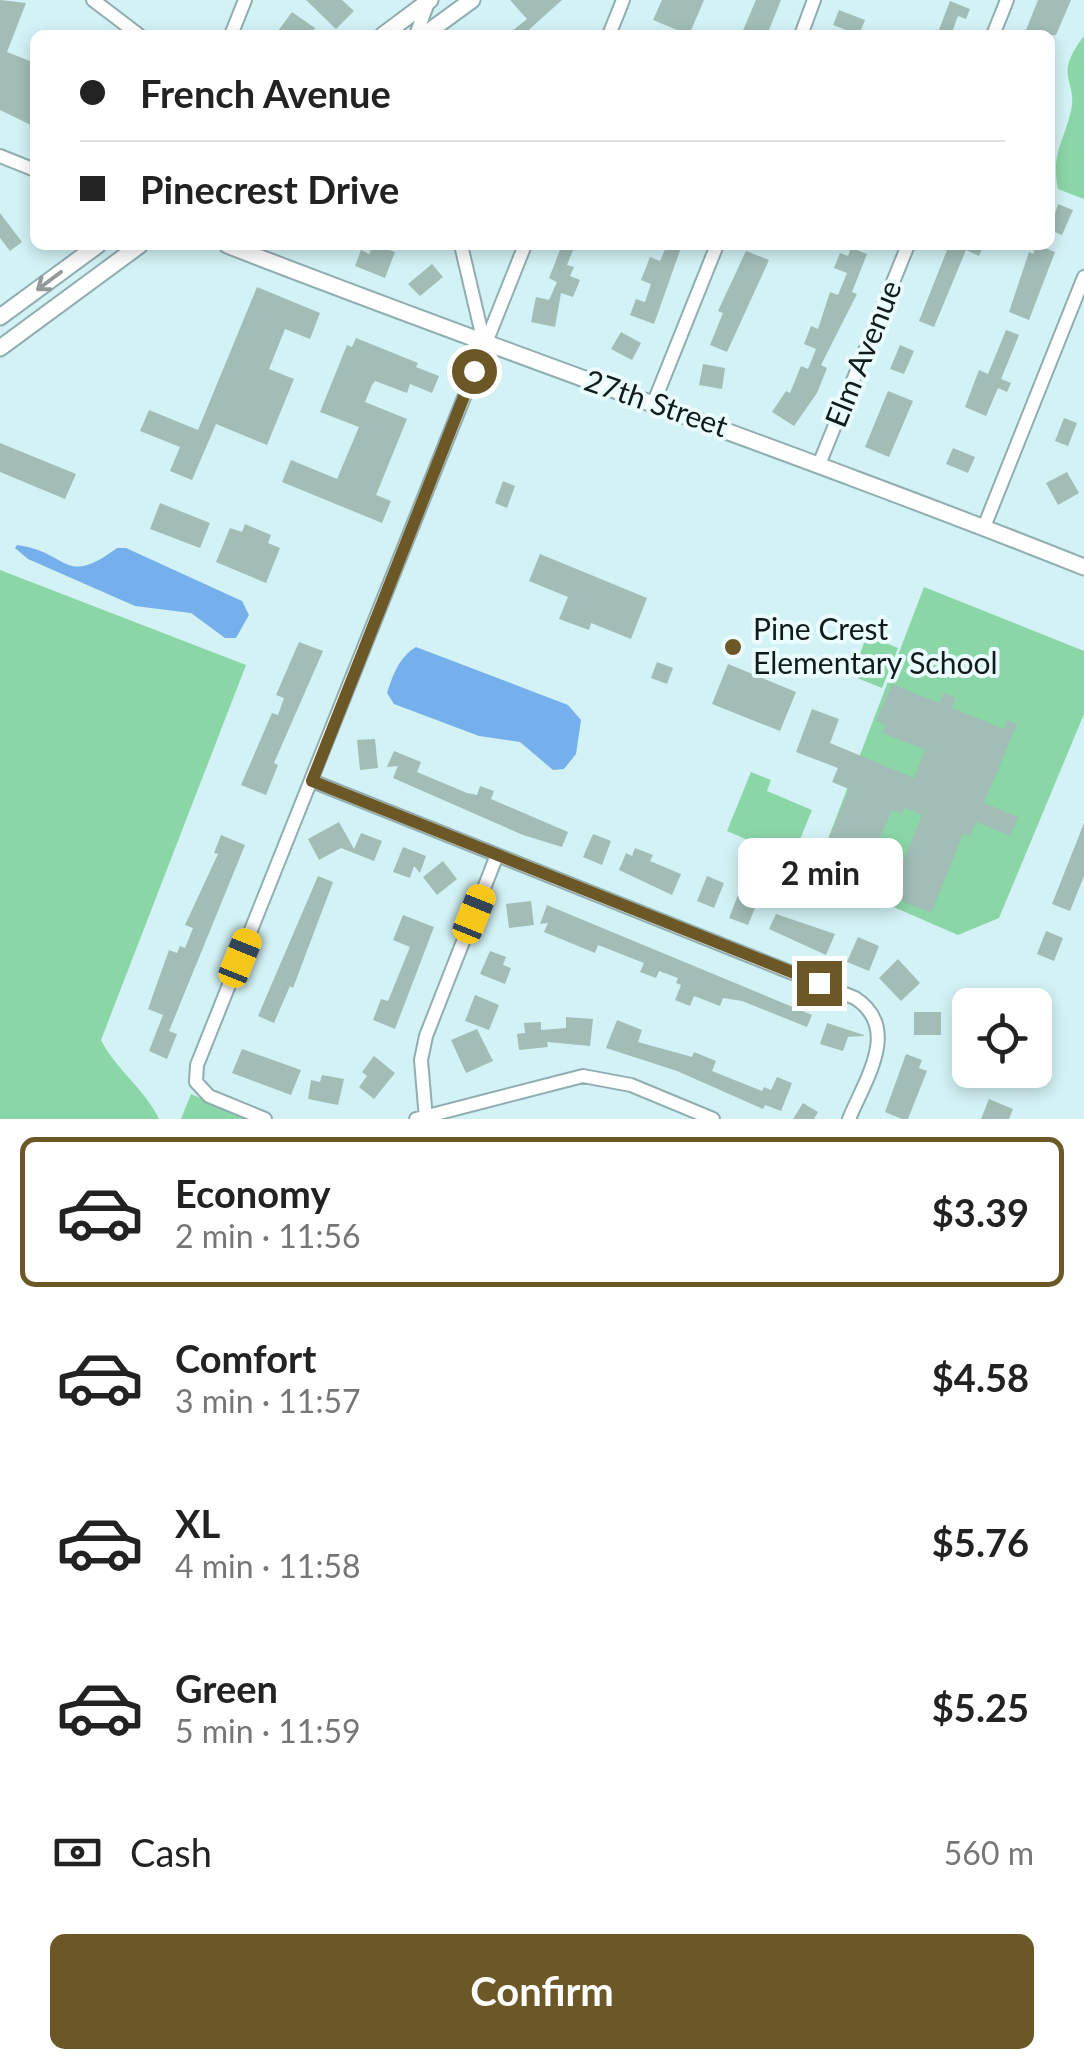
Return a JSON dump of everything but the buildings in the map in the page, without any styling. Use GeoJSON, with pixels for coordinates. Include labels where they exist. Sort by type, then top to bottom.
{"type":"FeatureCollection","features":[{"type":"Feature","properties":{"kind":"main road"},"geometry":{"type":"LineString","coordinates":[[431,30],[472,0]]}},
{"type":"Feature","properties":{"kind":"main road"},"geometry":{"type":"LineString","coordinates":[[390,30],[429,1]]}},
{"type":"Feature","properties":{"kind":"main road"},"geometry":{"type":"LineString","coordinates":[[0,318],[91,250]]}},
{"type":"Feature","properties":{"kind":"main road"},"geometry":{"type":"LineString","coordinates":[[0,348],[133,250]]}},
{"type":"Feature","properties":{"kind":"main road","name":"27th Street"},"geometry":{"type":"LineString","coordinates":[[240,250],[484,345],[820,462],[1084,567]]}},
{"type":"Feature","properties":{"kind":"street"},"geometry":{"type":"LineString","coordinates":[[94,0],[133,30]]}},
{"type":"Feature","properties":{"kind":"street"},"geometry":{"type":"LineString","coordinates":[[233,30],[245,0]]}},
{"type":"Feature","properties":{"kind":"street"},"geometry":{"type":"LineString","coordinates":[[611,30],[623,0]]}},
{"type":"Feature","properties":{"kind":"street"},"geometry":{"type":"LineString","coordinates":[[802,30],[814,0]]}},
{"type":"Feature","properties":{"kind":"street"},"geometry":{"type":"LineString","coordinates":[[994,30],[1007,0]]}},
{"type":"Feature","properties":{"kind":"street"},"geometry":{"type":"LineString","coordinates":[[418,30],[429,1]]}},
{"type":"Feature","properties":{"kind":"street"},"geometry":{"type":"LineString","coordinates":[[0,156],[30,168]]}},
{"type":"Feature","properties":{"kind":"street"},"geometry":{"type":"LineString","coordinates":[[462,250],[484,345]]}},
{"type":"Feature","properties":{"kind":"street"},"geometry":{"type":"LineString","coordinates":[[265,1119],[209,1096],[196,1082],[197,1064],[523,250]]}},
{"type":"Feature","properties":{"kind":"street"},"geometry":{"type":"LineString","coordinates":[[654,402],[715,250]]}},
{"type":"Feature","properties":{"kind":"street","name":"Elm Avenue"},"geometry":{"type":"LineString","coordinates":[[820,462],[906,250]]}},
{"type":"Feature","properties":{"kind":"street"},"geometry":{"type":"LineString","coordinates":[[984,527],[1084,277]]}},
{"type":"Feature","properties":{"kind":"street"},"geometry":{"type":"LineString","coordinates":[[312,781],[867,1006],[876,1016],[878,1047],[850,1119]]}},
{"type":"Feature","properties":{"kind":"street"},"geometry":{"type":"LineString","coordinates":[[497,855],[426,1036],[421,1060],[422,1118],[584,1076],[631,1085],[713,1119]]}},
{"type":"Feature","properties":{"kind":"green space"},"geometry":{"type":"Polygon","coordinates":[[[1084,36],[1084,199],[1058,189],[1056,167],[1071,111],[1069,61],[1084,36]]]}},
{"type":"Feature","properties":{"kind":"green space"},"geometry":{"type":"Polygon","coordinates":[[[0,570],[246,665],[101,1040],[159,1119],[0,1119],[0,570]]]}},
{"type":"Feature","properties":{"kind":"green space"},"geometry":{"type":"Polygon","coordinates":[[[924,587],[1084,651],[1084,714],[999,918],[958,935],[815,873],[924,587]]]}},
{"type":"Feature","properties":{"kind":"green space"},"geometry":{"type":"Polygon","coordinates":[[[867,635],[898,648],[882,688],[852,676],[867,635]]]}},
{"type":"Feature","properties":{"kind":"green space"},"geometry":{"type":"Polygon","coordinates":[[[751,772],[771,780],[767,791],[812,810],[792,859],[727,831],[751,772]]]}},
{"type":"Feature","properties":{"kind":"green space"},"geometry":{"type":"Polygon","coordinates":[[[191,1094],[248,1119],[181,1119],[191,1094]]]}},
{"type":"Feature","properties":{"kind":"water"},"geometry":{"type":"Polygon","coordinates":[[[17,545],[76,566],[99,560],[117,548],[126,548],[242,601],[249,615],[236,638],[225,638],[191,613],[135,606],[28,559],[15,548],[17,545]]]}},
{"type":"Feature","properties":{"kind":"water"},"geometry":{"type":"Polygon","coordinates":[[[416,647],[568,705],[581,720],[576,754],[564,769],[553,770],[520,742],[479,736],[394,704],[387,693],[392,680],[401,661],[416,647]]]}},
{"type":"Feature","properties":{"kind":"place","name":"Pine Crest Elementary School"},"geometry":{"type":"Point","coordinates":[733,647]}},
{"type":"Feature","properties":{"kind":"route"},"geometry":{"type":"LineString","coordinates":[[474,371],[312,781],[819,983]]}}]}
